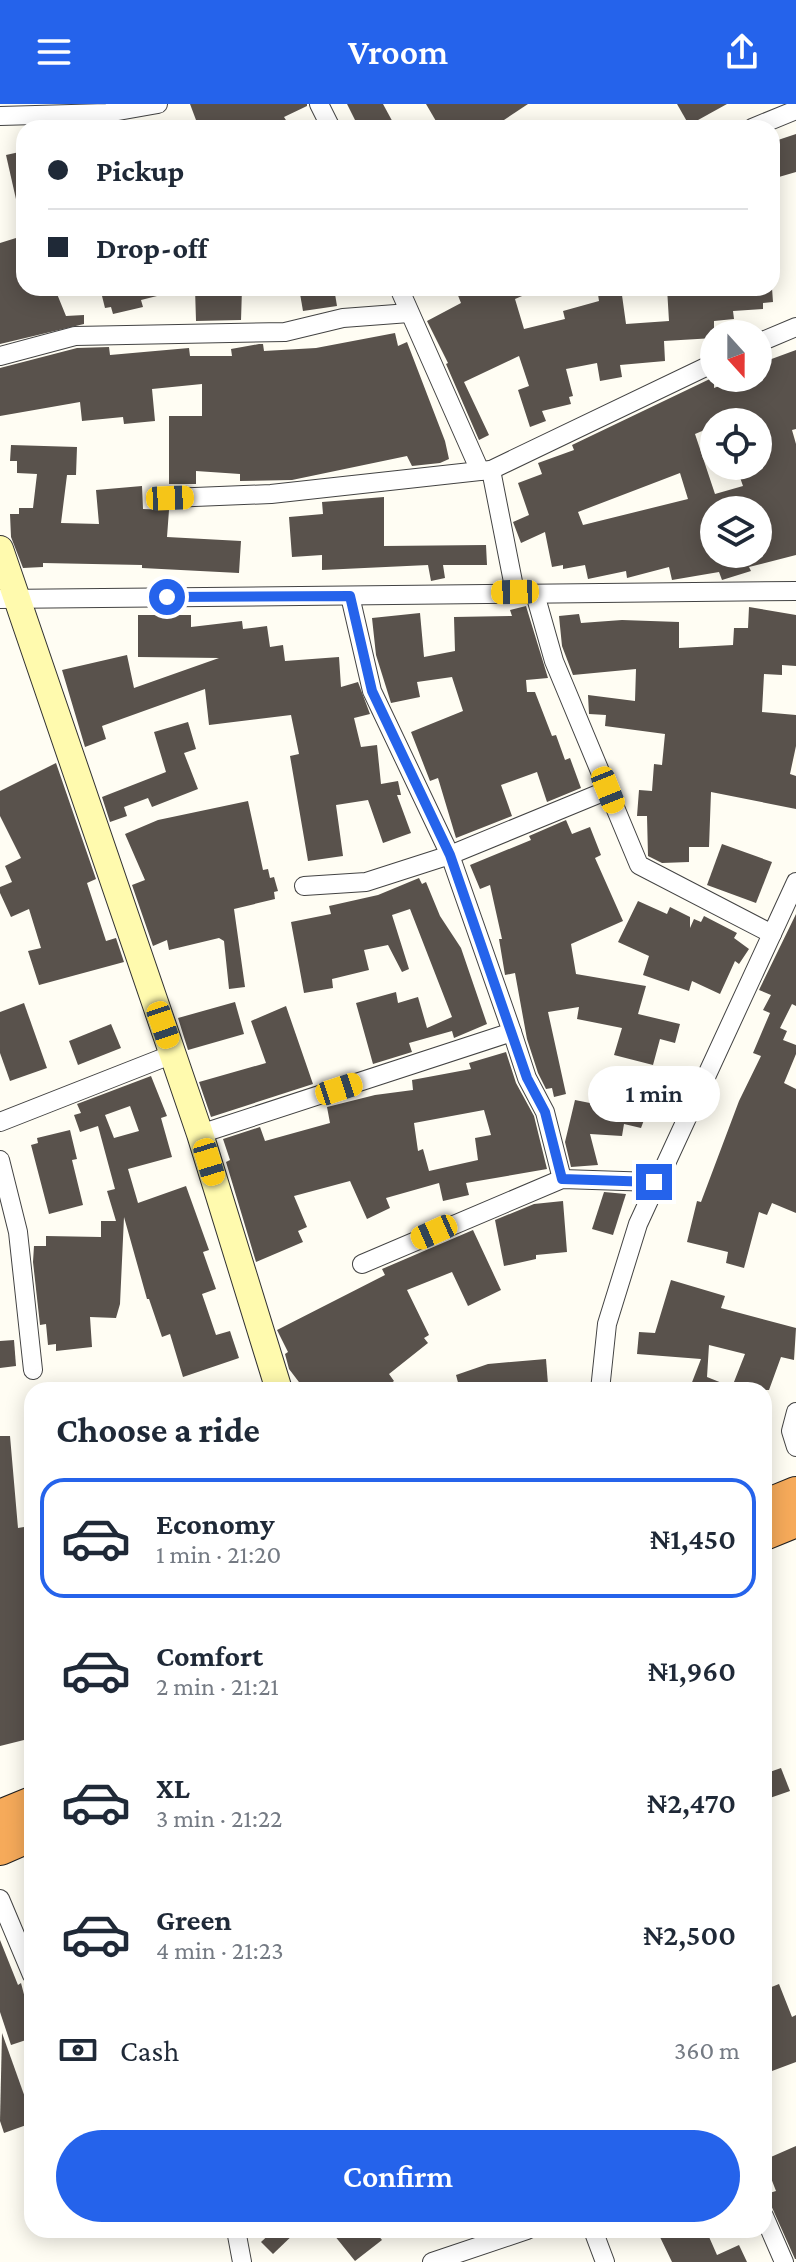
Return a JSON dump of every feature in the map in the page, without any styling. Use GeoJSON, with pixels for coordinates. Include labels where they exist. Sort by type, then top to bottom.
{"type":"FeatureCollection","features":[{"type":"Feature","properties":{"kind":"highway"},"geometry":{"type":"LineString","coordinates":[[772,1504],[796,1494]]}},
{"type":"Feature","properties":{"kind":"highway"},"geometry":{"type":"LineString","coordinates":[[772,1530],[796,1520]]}},
{"type":"Feature","properties":{"kind":"highway"},"geometry":{"type":"LineString","coordinates":[[0,1817],[24,1807]]}},
{"type":"Feature","properties":{"kind":"highway"},"geometry":{"type":"LineString","coordinates":[[0,1848],[24,1838]]}},
{"type":"Feature","properties":{"kind":"street"},"geometry":{"type":"LineString","coordinates":[[0,116],[107,113],[158,104]]}},
{"type":"Feature","properties":{"kind":"street"},"geometry":{"type":"LineString","coordinates":[[772,120],[796,110]]}},
{"type":"Feature","properties":{"kind":"street"},"geometry":{"type":"LineString","coordinates":[[402,296],[485,470],[515,592]]}},
{"type":"Feature","properties":{"kind":"street"},"geometry":{"type":"LineString","coordinates":[[0,356],[75,336],[285,332],[343,318],[409,313]]}},
{"type":"Feature","properties":{"kind":"street"},"geometry":{"type":"LineString","coordinates":[[772,337],[796,327]]}},
{"type":"Feature","properties":{"kind":"street"},"geometry":{"type":"LineString","coordinates":[[170,498],[271,494],[485,470],[700,370]]}},
{"type":"Feature","properties":{"kind":"street"},"geometry":{"type":"LineString","coordinates":[[0,549],[8,598],[173,1054],[277,1382]]}},
{"type":"Feature","properties":{"kind":"street"},"geometry":{"type":"LineString","coordinates":[[8,598],[796,591]]}},
{"type":"Feature","properties":{"kind":"street"},"geometry":{"type":"LineString","coordinates":[[535,594],[554,661],[639,865],[772,934]]}},
{"type":"Feature","properties":{"kind":"street"},"geometry":{"type":"LineString","coordinates":[[350,596],[372,691],[450,855],[527,1078],[545,1112],[562,1179]]}},
{"type":"Feature","properties":{"kind":"street"},"geometry":{"type":"LineString","coordinates":[[304,886],[366,882],[450,855],[608,790]]}},
{"type":"Feature","properties":{"kind":"street"},"geometry":{"type":"LineString","coordinates":[[601,1382],[607,1324],[654,1182],[687,1123],[796,882]]}},
{"type":"Feature","properties":{"kind":"street"},"geometry":{"type":"LineString","coordinates":[[200,1134],[512,1032]]}},
{"type":"Feature","properties":{"kind":"street"},"geometry":{"type":"LineString","coordinates":[[0,1122],[173,1054]]}},
{"type":"Feature","properties":{"kind":"street"},"geometry":{"type":"LineString","coordinates":[[0,1160],[18,1232],[33,1370]]}},
{"type":"Feature","properties":{"kind":"street"},"geometry":{"type":"LineString","coordinates":[[362,1264],[562,1179],[654,1182]]}},
{"type":"Feature","properties":{"kind":"street"},"geometry":{"type":"LineString","coordinates":[[796,1412],[791,1431],[796,1447]]}},
{"type":"Feature","properties":{"kind":"street"},"geometry":{"type":"LineString","coordinates":[[0,1899],[24,1956]]}},
{"type":"Feature","properties":{"kind":"street"},"geometry":{"type":"LineString","coordinates":[[772,2234],[784,2262]]}},
{"type":"Feature","properties":{"kind":"street"},"geometry":{"type":"LineString","coordinates":[[238,2238],[242,2262]]}},
{"type":"Feature","properties":{"kind":"street"},"geometry":{"type":"LineString","coordinates":[[432,2262],[503,2238]]}},
{"type":"Feature","properties":{"kind":"street"},"geometry":{"type":"LineString","coordinates":[[596,2238],[605,2262]]}},
{"type":"Feature","properties":{"kind":"building"},"geometry":{"type":"Polygon","coordinates":[[[190,104],[307,104],[284,117],[286,120],[196,120],[190,104]]]}},
{"type":"Feature","properties":{"kind":"building"},"geometry":{"type":"Polygon","coordinates":[[[347,104],[383,104],[392,120],[355,120],[347,104]]]}},
{"type":"Feature","properties":{"kind":"building"},"geometry":{"type":"Polygon","coordinates":[[[426,104],[528,104],[504,120],[435,120],[426,104]]]}},
{"type":"Feature","properties":{"kind":"building"},"geometry":{"type":"Polygon","coordinates":[[[677,104],[727,104],[698,120],[686,120],[677,104]]]}},
{"type":"Feature","properties":{"kind":"building"},"geometry":{"type":"Polygon","coordinates":[[[796,134],[796,172],[780,177],[780,139],[796,134]]]}},
{"type":"Feature","properties":{"kind":"building"},"geometry":{"type":"Polygon","coordinates":[[[16,153],[16,199],[6,155],[16,153]]]}},
{"type":"Feature","properties":{"kind":"building"},"geometry":{"type":"Polygon","coordinates":[[[16,238],[16,296],[58,296],[66,316],[84,315],[84,324],[0,344],[0,243],[16,238]]]}},
{"type":"Feature","properties":{"kind":"building"},"geometry":{"type":"Polygon","coordinates":[[[102,296],[157,296],[141,300],[143,307],[113,314],[111,307],[105,308],[102,296]]]}},
{"type":"Feature","properties":{"kind":"building"},"geometry":{"type":"Polygon","coordinates":[[[195,296],[242,296],[241,320],[196,321],[195,296]]]}},
{"type":"Feature","properties":{"kind":"building"},"geometry":{"type":"Polygon","coordinates":[[[300,296],[335,296],[337,306],[303,311],[300,296]]]}},
{"type":"Feature","properties":{"kind":"building"},"geometry":{"type":"Polygon","coordinates":[[[458,296],[522,296],[515,299],[524,329],[565,319],[563,311],[599,301],[598,296],[622,296],[626,324],[669,321],[667,296],[773,296],[773,302],[763,303],[763,309],[733,311],[734,319],[700,320],[700,339],[664,341],[665,361],[620,365],[622,377],[600,381],[597,363],[566,369],[573,396],[569,397],[571,404],[542,411],[546,421],[530,427],[518,390],[529,386],[519,356],[464,382],[489,435],[479,440],[448,363],[427,321],[461,303],[458,296]]]}},
{"type":"Feature","properties":{"kind":"building"},"geometry":{"type":"Polygon","coordinates":[[[395,333],[398,346],[407,342],[445,441],[449,459],[440,463],[412,466],[407,456],[292,480],[240,481],[240,474],[196,471],[196,484],[169,484],[169,416],[202,416],[202,384],[152,389],[155,421],[124,424],[123,417],[82,421],[80,402],[0,416],[0,368],[77,348],[109,347],[110,355],[189,348],[190,356],[232,356],[231,349],[259,344],[263,344],[264,351],[316,348],[395,333]]]}},
{"type":"Feature","properties":{"kind":"building"},"geometry":{"type":"Polygon","coordinates":[[[796,350],[796,429],[792,430],[796,444],[796,555],[772,561],[772,496],[700,496],[700,568],[750,568],[751,571],[722,580],[719,572],[672,580],[669,567],[627,578],[626,571],[588,579],[585,565],[563,569],[563,565],[552,567],[545,532],[521,543],[513,522],[529,515],[518,483],[542,474],[538,463],[574,450],[572,445],[700,384],[700,392],[772,392],[772,359],[796,350]],[[680,473],[578,512],[583,525],[688,499],[680,473]]]}},
{"type":"Feature","properties":{"kind":"building"},"geometry":{"type":"Polygon","coordinates":[[[11,445],[77,447],[76,475],[67,475],[61,523],[99,524],[96,490],[142,486],[143,509],[169,510],[167,537],[241,541],[239,573],[142,568],[142,565],[43,563],[43,567],[23,568],[11,537],[10,514],[19,514],[19,508],[33,508],[37,474],[17,473],[17,461],[10,461],[11,445]]]}},
{"type":"Feature","properties":{"kind":"building"},"geometry":{"type":"Polygon","coordinates":[[[384,497],[384,546],[486,545],[487,565],[443,565],[445,578],[431,581],[428,565],[322,570],[322,555],[292,557],[289,517],[323,514],[322,502],[384,497]]]}},
{"type":"Feature","properties":{"kind":"building"},"geometry":{"type":"Polygon","coordinates":[[[526,606],[548,678],[526,680],[527,692],[535,692],[552,736],[556,735],[565,760],[570,758],[581,788],[547,802],[537,772],[501,785],[512,816],[456,838],[438,778],[430,781],[411,732],[463,711],[452,677],[417,682],[420,697],[391,703],[376,655],[372,618],[420,613],[424,657],[455,651],[454,617],[512,616],[510,610],[526,606]]]}},
{"type":"Feature","properties":{"kind":"building"},"geometry":{"type":"Polygon","coordinates":[[[749,607],[796,615],[796,666],[782,665],[782,675],[764,674],[762,712],[796,715],[796,746],[790,774],[796,776],[796,809],[711,792],[709,847],[689,847],[689,862],[662,863],[648,856],[647,816],[637,816],[639,790],[652,791],[654,764],[662,765],[665,734],[605,726],[606,715],[589,714],[588,695],[635,701],[636,669],[573,675],[562,646],[559,616],[579,614],[581,623],[622,620],[679,622],[679,648],[733,645],[734,628],[748,628],[749,607]]]}},
{"type":"Feature","properties":{"kind":"building"},"geometry":{"type":"Polygon","coordinates":[[[138,615],[191,615],[191,627],[242,621],[243,629],[267,626],[270,647],[283,645],[285,661],[339,657],[341,687],[358,682],[370,714],[354,718],[361,747],[377,745],[381,784],[398,781],[401,795],[397,795],[411,833],[383,843],[368,800],[336,805],[343,856],[308,861],[290,756],[299,754],[291,715],[209,725],[205,689],[102,726],[106,739],[85,747],[62,670],[127,655],[134,688],[219,658],[138,657],[138,615]]]}},
{"type":"Feature","properties":{"kind":"building"},"geometry":{"type":"Polygon","coordinates":[[[188,722],[196,749],[184,753],[198,789],[152,807],[148,798],[124,807],[127,816],[110,822],[102,797],[166,772],[154,732],[188,722]]]}},
{"type":"Feature","properties":{"kind":"building"},"geometry":{"type":"Polygon","coordinates":[[[56,763],[96,879],[87,883],[106,941],[116,938],[124,962],[39,985],[28,951],[41,948],[29,909],[11,917],[0,893],[0,887],[12,882],[5,866],[21,858],[0,816],[0,791],[56,763]]]}},
{"type":"Feature","properties":{"kind":"building"},"geometry":{"type":"Polygon","coordinates":[[[248,801],[263,870],[268,869],[270,878],[274,877],[278,891],[274,892],[275,899],[234,909],[245,987],[229,989],[224,941],[219,938],[169,950],[167,940],[153,946],[132,885],[145,880],[125,834],[158,820],[248,801]]]}},
{"type":"Feature","properties":{"kind":"building"},"geometry":{"type":"Polygon","coordinates":[[[566,820],[572,834],[590,827],[601,855],[595,858],[623,921],[571,944],[576,974],[646,986],[638,1014],[680,1024],[675,1043],[660,1039],[653,1065],[614,1055],[622,1028],[577,1019],[579,1007],[548,1012],[566,1094],[554,1097],[552,1088],[546,1089],[538,1073],[527,1039],[515,973],[505,975],[499,939],[502,939],[490,885],[480,889],[470,865],[531,840],[529,836],[566,820]]]}},
{"type":"Feature","properties":{"kind":"building"},"geometry":{"type":"Polygon","coordinates":[[[722,844],[772,862],[756,903],[707,885],[722,844]]]}},
{"type":"Feature","properties":{"kind":"building"},"geometry":{"type":"Polygon","coordinates":[[[419,878],[422,884],[426,882],[440,916],[461,948],[487,1024],[454,1038],[452,1031],[409,1043],[412,1052],[373,1064],[356,1003],[396,992],[398,1003],[418,997],[427,1028],[452,1017],[410,909],[392,915],[409,969],[402,972],[388,945],[364,950],[369,970],[332,979],[333,988],[304,993],[291,922],[331,914],[329,906],[378,895],[419,878]]]}},
{"type":"Feature","properties":{"kind":"building"},"geometry":{"type":"Polygon","coordinates":[[[638,901],[667,914],[670,907],[690,917],[690,928],[694,919],[701,922],[704,916],[737,933],[734,938],[749,949],[739,964],[735,961],[720,994],[692,981],[689,991],[643,975],[649,956],[618,942],[638,901]]]}},
{"type":"Feature","properties":{"kind":"building"},"geometry":{"type":"Polygon","coordinates":[[[796,914],[796,1006],[792,1004],[780,1028],[787,1031],[783,1040],[796,1045],[796,1054],[784,1083],[796,1089],[796,1213],[772,1203],[767,1215],[759,1212],[744,1268],[726,1263],[728,1252],[687,1242],[697,1201],[701,1202],[739,1101],[761,1056],[753,1053],[770,1013],[763,1010],[771,995],[759,990],[796,914]]]}},
{"type":"Feature","properties":{"kind":"building"},"geometry":{"type":"Polygon","coordinates":[[[235,1002],[244,1034],[188,1050],[178,1018],[235,1002]]]}},
{"type":"Feature","properties":{"kind":"building"},"geometry":{"type":"Polygon","coordinates":[[[24,1003],[47,1068],[10,1081],[0,1053],[0,1012],[24,1003]]]}},
{"type":"Feature","properties":{"kind":"building"},"geometry":{"type":"Polygon","coordinates":[[[286,1006],[313,1084],[211,1117],[199,1082],[266,1063],[251,1021],[286,1006]]]}},
{"type":"Feature","properties":{"kind":"building"},"geometry":{"type":"Polygon","coordinates":[[[111,1024],[121,1048],[78,1065],[69,1041],[111,1024]]]}},
{"type":"Feature","properties":{"kind":"building"},"geometry":{"type":"Polygon","coordinates":[[[506,1052],[516,1083],[534,1116],[547,1169],[466,1183],[469,1195],[443,1201],[439,1183],[386,1198],[390,1208],[367,1219],[350,1181],[294,1196],[307,1227],[298,1231],[303,1242],[256,1262],[226,1162],[230,1160],[223,1139],[260,1127],[265,1141],[330,1123],[327,1107],[375,1095],[413,1090],[412,1080],[471,1069],[469,1063],[506,1052]],[[484,1110],[414,1123],[418,1151],[423,1149],[429,1171],[478,1160],[475,1138],[491,1135],[484,1110]]]}},
{"type":"Feature","properties":{"kind":"building"},"geometry":{"type":"Polygon","coordinates":[[[151,1076],[167,1116],[161,1118],[172,1157],[128,1169],[138,1203],[186,1186],[209,1250],[203,1252],[216,1289],[202,1294],[216,1335],[230,1331],[239,1358],[183,1377],[170,1334],[162,1337],[147,1299],[124,1217],[120,1304],[116,1318],[90,1317],[92,1347],[56,1351],[56,1344],[48,1345],[46,1324],[40,1325],[34,1246],[46,1246],[46,1236],[101,1237],[101,1221],[116,1221],[107,1191],[115,1189],[98,1126],[80,1132],[74,1115],[81,1113],[77,1104],[151,1076]],[[130,1106],[105,1115],[114,1138],[139,1131],[130,1106]]]}},
{"type":"Feature","properties":{"kind":"building"},"geometry":{"type":"Polygon","coordinates":[[[640,1083],[656,1088],[641,1128],[624,1124],[622,1136],[590,1134],[598,1165],[571,1167],[565,1142],[575,1100],[630,1111],[640,1083]]]}},
{"type":"Feature","properties":{"kind":"building"},"geometry":{"type":"Polygon","coordinates":[[[70,1130],[77,1159],[72,1160],[83,1205],[49,1214],[31,1145],[38,1143],[37,1138],[70,1130]]]}},
{"type":"Feature","properties":{"kind":"building"},"geometry":{"type":"Polygon","coordinates":[[[604,1192],[626,1194],[613,1235],[592,1229],[604,1192]]]}},
{"type":"Feature","properties":{"kind":"building"},"geometry":{"type":"Polygon","coordinates":[[[563,1201],[567,1252],[536,1255],[536,1259],[504,1266],[495,1220],[534,1204],[563,1201]]]}},
{"type":"Feature","properties":{"kind":"building"},"geometry":{"type":"Polygon","coordinates":[[[473,1230],[501,1290],[468,1306],[452,1272],[407,1290],[429,1335],[424,1338],[428,1343],[389,1374],[394,1381],[299,1382],[289,1369],[285,1354],[288,1352],[277,1330],[385,1275],[382,1269],[473,1230]]]}},
{"type":"Feature","properties":{"kind":"building"},"geometry":{"type":"Polygon","coordinates":[[[671,1280],[725,1296],[721,1308],[796,1328],[794,1360],[781,1357],[772,1382],[734,1382],[745,1354],[709,1345],[707,1377],[720,1382],[692,1382],[701,1359],[637,1354],[639,1332],[655,1333],[671,1280]]]}},
{"type":"Feature","properties":{"kind":"building"},"geometry":{"type":"Polygon","coordinates":[[[14,1340],[16,1366],[0,1368],[0,1341],[14,1340]]]}},
{"type":"Feature","properties":{"kind":"building"},"geometry":{"type":"Polygon","coordinates":[[[546,1359],[548,1382],[458,1382],[456,1375],[488,1364],[546,1359]]]}},
{"type":"Feature","properties":{"kind":"building"},"geometry":{"type":"Polygon","coordinates":[[[0,1436],[10,1436],[18,1528],[24,1527],[24,1740],[0,1746],[0,1436]]]}},
{"type":"Feature","properties":{"kind":"building"},"geometry":{"type":"Polygon","coordinates":[[[781,1768],[790,1791],[772,1797],[772,1771],[781,1768]]]}},
{"type":"Feature","properties":{"kind":"building"},"geometry":{"type":"Polygon","coordinates":[[[0,1940],[24,1994],[24,2041],[11,2045],[0,2012],[0,1940]]]}},
{"type":"Feature","properties":{"kind":"building"},"geometry":{"type":"Polygon","coordinates":[[[779,1984],[792,2017],[796,2015],[796,2062],[772,2071],[772,1987],[779,1984]]]}},
{"type":"Feature","properties":{"kind":"building"},"geometry":{"type":"Polygon","coordinates":[[[2,2033],[24,2095],[24,2126],[4,2133],[0,2121],[2,2033]]]}},
{"type":"Feature","properties":{"kind":"building"},"geometry":{"type":"Polygon","coordinates":[[[796,2146],[796,2259],[772,2207],[772,2192],[776,2191],[772,2181],[772,2156],[796,2146]]]}},
{"type":"Feature","properties":{"kind":"building"},"geometry":{"type":"Polygon","coordinates":[[[265,2238],[290,2238],[273,2254],[261,2242],[265,2238]]]}},
{"type":"Feature","properties":{"kind":"building"},"geometry":{"type":"Polygon","coordinates":[[[336,2238],[380,2238],[382,2240],[355,2261],[336,2238]]]}},
{"type":"Feature","properties":{"kind":"building"},"geometry":{"type":"Polygon","coordinates":[[[660,2238],[710,2238],[717,2255],[739,2245],[747,2262],[672,2262],[660,2238]]]}},
{"type":"Feature","properties":{"kind":"route"},"geometry":{"type":"LineString","coordinates":[[167,597],[350,596],[372,691],[450,855],[527,1078],[545,1112],[562,1179],[654,1182]]}}]}
